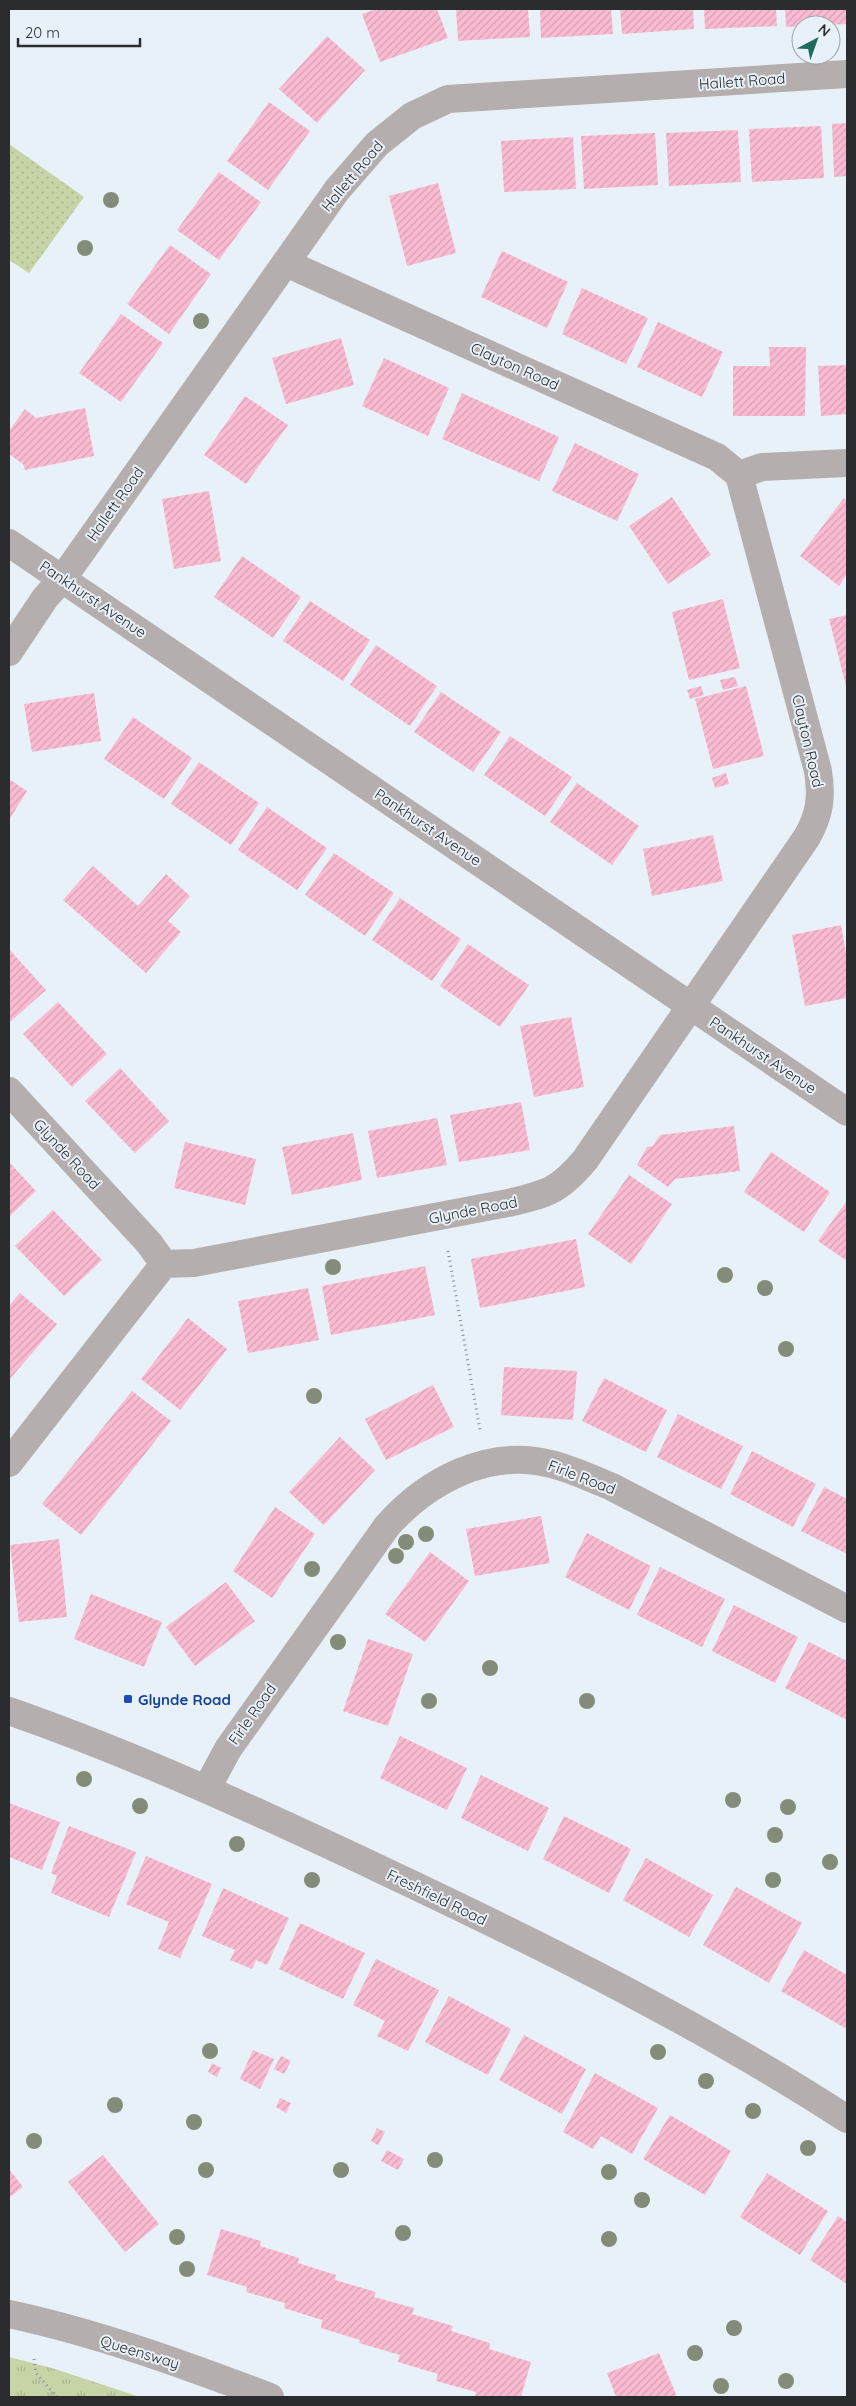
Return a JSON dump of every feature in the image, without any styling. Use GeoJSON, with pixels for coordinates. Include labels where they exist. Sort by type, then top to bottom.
{"type":"FeatureCollection","features":[{"type":"Feature","properties":{"kind":"street","name":"Hallett Road"},"geometry":{"type":"LineString","coordinates":[[9,652],[45,598],[63,578],[338,190],[377,144],[412,116],[448,99],[847,74]]}},
{"type":"Feature","properties":{"kind":"street","name":"Clayton Road"},"geometry":{"type":"LineString","coordinates":[[288,262],[308,273],[717,457],[739,475],[818,771],[820,803],[818,816],[807,837],[692,1006]]}},
{"type":"Feature","properties":{"kind":"street"},"geometry":{"type":"LineString","coordinates":[[739,475],[762,467],[847,463]]}},
{"type":"Feature","properties":{"kind":"street","name":"Pankhurst Avenue"},"geometry":{"type":"LineString","coordinates":[[9,542],[847,1112]]}},
{"type":"Feature","properties":{"kind":"street","name":"Glynde Road"},"geometry":{"type":"LineString","coordinates":[[9,1091],[148,1243],[164,1264],[194,1263],[540,1196],[556,1188],[570,1178],[586,1160],[692,1006]]}},
{"type":"Feature","properties":{"kind":"street"},"geometry":{"type":"LineString","coordinates":[[9,1463],[164,1264]]}},
{"type":"Feature","properties":{"kind":"street","name":"Firle Road"},"geometry":{"type":"LineString","coordinates":[[207,1788],[228,1749],[387,1526],[407,1505],[443,1480],[488,1463],[531,1460],[552,1464],[612,1487],[847,1609]]}},
{"type":"Feature","properties":{"kind":"street","name":"Freshfield Road"},"geometry":{"type":"LineString","coordinates":[[9,1711],[207,1788],[430,1893],[629,1990],[796,2086],[847,2120]]}},
{"type":"Feature","properties":{"kind":"street","name":"Queensway"},"geometry":{"type":"LineString","coordinates":[[9,2314],[42,2321],[204,2372],[270,2397]]}},
{"type":"Feature","properties":{"kind":"path"},"geometry":{"type":"LineString","coordinates":[[441,1216],[488,1463]]}},
{"type":"Feature","properties":{"kind":"path"},"geometry":{"type":"LineString","coordinates":[[34,2359],[36,2373],[57,2397]]}},
{"type":"Feature","properties":{"kind":"green space"},"geometry":{"type":"Polygon","coordinates":[[[9,144],[84,197],[29,273],[9,260],[9,144]]]}},
{"type":"Feature","properties":{"kind":"green space"},"geometry":{"type":"Polygon","coordinates":[[[9,2357],[52,2368],[140,2397],[9,2397],[9,2357]]]}},
{"type":"Feature","properties":{"kind":"building"},"geometry":{"type":"Polygon","coordinates":[[[377,9],[437,9],[448,38],[380,62],[362,14],[377,9]]]}},
{"type":"Feature","properties":{"kind":"building"},"geometry":{"type":"Polygon","coordinates":[[[456,9],[528,9],[530,37],[458,41],[456,9]]]}},
{"type":"Feature","properties":{"kind":"building"},"geometry":{"type":"Polygon","coordinates":[[[540,9],[611,9],[613,34],[541,38],[540,9]]]}},
{"type":"Feature","properties":{"kind":"building"},"geometry":{"type":"Polygon","coordinates":[[[620,9],[693,9],[694,29],[622,34],[620,9]]]}},
{"type":"Feature","properties":{"kind":"building"},"geometry":{"type":"Polygon","coordinates":[[[704,9],[776,9],[777,26],[705,29],[704,9]]]}},
{"type":"Feature","properties":{"kind":"building"},"geometry":{"type":"Polygon","coordinates":[[[785,9],[847,9],[847,24],[841,24],[841,15],[791,15],[791,27],[786,27],[785,9]]]}},
{"type":"Feature","properties":{"kind":"building"},"geometry":{"type":"Polygon","coordinates":[[[327,36],[365,70],[317,123],[279,89],[327,36]]]}},
{"type":"Feature","properties":{"kind":"building"},"geometry":{"type":"Polygon","coordinates":[[[269,102],[310,131],[268,190],[227,161],[269,102]]]}},
{"type":"Feature","properties":{"kind":"building"},"geometry":{"type":"Polygon","coordinates":[[[847,123],[847,176],[834,177],[832,124],[847,123]]]}},
{"type":"Feature","properties":{"kind":"building"},"geometry":{"type":"Polygon","coordinates":[[[821,126],[824,178],[752,182],[749,129],[821,126]]]}},
{"type":"Feature","properties":{"kind":"building"},"geometry":{"type":"Polygon","coordinates":[[[738,130],[741,182],[669,186],[666,133],[738,130]]]}},
{"type":"Feature","properties":{"kind":"building"},"geometry":{"type":"Polygon","coordinates":[[[655,133],[658,185],[584,189],[581,136],[655,133]]]}},
{"type":"Feature","properties":{"kind":"building"},"geometry":{"type":"Polygon","coordinates":[[[573,137],[576,189],[504,192],[501,141],[573,137]]]}},
{"type":"Feature","properties":{"kind":"building"},"geometry":{"type":"Polygon","coordinates":[[[219,172],[261,202],[219,260],[177,230],[219,172]]]}},
{"type":"Feature","properties":{"kind":"building"},"geometry":{"type":"Polygon","coordinates":[[[438,183],[456,253],[407,266],[389,196],[438,183]]]}},
{"type":"Feature","properties":{"kind":"building"},"geometry":{"type":"Polygon","coordinates":[[[170,245],[211,274],[169,334],[127,304],[170,245]]]}},
{"type":"Feature","properties":{"kind":"building"},"geometry":{"type":"Polygon","coordinates":[[[502,251],[568,282],[547,328],[481,297],[502,251]]]}},
{"type":"Feature","properties":{"kind":"building"},"geometry":{"type":"Polygon","coordinates":[[[582,288],[648,318],[626,364],[562,334],[582,288]]]}},
{"type":"Feature","properties":{"kind":"building"},"geometry":{"type":"Polygon","coordinates":[[[121,314],[163,343],[121,402],[79,373],[121,314]]]}},
{"type":"Feature","properties":{"kind":"building"},"geometry":{"type":"Polygon","coordinates":[[[658,322],[723,352],[702,397],[637,367],[658,322]]]}},
{"type":"Feature","properties":{"kind":"building"},"geometry":{"type":"Polygon","coordinates":[[[341,338],[354,385],[286,404],[272,358],[341,338]]]}},
{"type":"Feature","properties":{"kind":"building"},"geometry":{"type":"Polygon","coordinates":[[[769,347],[806,347],[805,416],[733,416],[733,366],[770,366],[769,347]]]}},
{"type":"Feature","properties":{"kind":"building"},"geometry":{"type":"Polygon","coordinates":[[[384,358],[449,388],[428,436],[362,406],[384,358]]]}},
{"type":"Feature","properties":{"kind":"building"},"geometry":{"type":"Polygon","coordinates":[[[847,365],[847,414],[821,416],[818,366],[847,365]]]}},
{"type":"Feature","properties":{"kind":"building"},"geometry":{"type":"Polygon","coordinates":[[[462,393],[559,437],[539,481],[442,439],[462,393]]]}},
{"type":"Feature","properties":{"kind":"building"},"geometry":{"type":"Polygon","coordinates":[[[245,396],[288,425],[246,484],[204,455],[245,396]]]}},
{"type":"Feature","properties":{"kind":"building"},"geometry":{"type":"Polygon","coordinates":[[[85,408],[94,456],[25,470],[23,464],[9,454],[9,431],[25,409],[36,418],[85,408]]]}},
{"type":"Feature","properties":{"kind":"building"},"geometry":{"type":"Polygon","coordinates":[[[575,443],[639,474],[617,521],[552,491],[575,443]]]}},
{"type":"Feature","properties":{"kind":"building"},"geometry":{"type":"Polygon","coordinates":[[[209,491],[221,561],[174,569],[162,499],[209,491]]]}},
{"type":"Feature","properties":{"kind":"building"},"geometry":{"type":"Polygon","coordinates":[[[672,497],[711,555],[668,584],[629,526],[672,497]]]}},
{"type":"Feature","properties":{"kind":"building"},"geometry":{"type":"Polygon","coordinates":[[[844,498],[847,501],[847,574],[839,586],[800,556],[844,498]]]}},
{"type":"Feature","properties":{"kind":"building"},"geometry":{"type":"Polygon","coordinates":[[[242,556],[301,597],[273,638],[214,597],[242,556]]]}},
{"type":"Feature","properties":{"kind":"building"},"geometry":{"type":"Polygon","coordinates":[[[723,599],[740,668],[689,680],[672,612],[723,599]]]}},
{"type":"Feature","properties":{"kind":"building"},"geometry":{"type":"Polygon","coordinates":[[[310,601],[370,640],[343,681],[283,641],[310,601]]]}},
{"type":"Feature","properties":{"kind":"building"},"geometry":{"type":"Polygon","coordinates":[[[847,615],[847,690],[829,619],[847,615]]]}},
{"type":"Feature","properties":{"kind":"building"},"geometry":{"type":"Polygon","coordinates":[[[376,645],[437,686],[410,726],[350,685],[376,645]]]}},
{"type":"Feature","properties":{"kind":"building"},"geometry":{"type":"Polygon","coordinates":[[[735,677],[738,686],[723,690],[720,680],[735,677]]]}},
{"type":"Feature","properties":{"kind":"building"},"geometry":{"type":"Polygon","coordinates":[[[701,686],[704,695],[690,699],[687,690],[701,686]]]}},
{"type":"Feature","properties":{"kind":"building"},"geometry":{"type":"Polygon","coordinates":[[[746,686],[764,756],[713,769],[695,699],[746,686]]]}},
{"type":"Feature","properties":{"kind":"building"},"geometry":{"type":"Polygon","coordinates":[[[441,692],[501,732],[473,772],[414,732],[441,692]]]}},
{"type":"Feature","properties":{"kind":"building"},"geometry":{"type":"Polygon","coordinates":[[[94,693],[101,741],[32,752],[24,704],[94,693]]]}},
{"type":"Feature","properties":{"kind":"building"},"geometry":{"type":"Polygon","coordinates":[[[133,717],[192,758],[164,799],[104,759],[133,717]]]}},
{"type":"Feature","properties":{"kind":"building"},"geometry":{"type":"Polygon","coordinates":[[[510,736],[572,777],[545,816],[484,775],[510,736]]]}},
{"type":"Feature","properties":{"kind":"building"},"geometry":{"type":"Polygon","coordinates":[[[199,762],[259,803],[231,845],[171,804],[199,762]]]}},
{"type":"Feature","properties":{"kind":"building"},"geometry":{"type":"Polygon","coordinates":[[[726,773],[729,784],[715,788],[712,778],[726,773]]]}},
{"type":"Feature","properties":{"kind":"building"},"geometry":{"type":"Polygon","coordinates":[[[9,779],[27,791],[9,820],[9,779]]]}},
{"type":"Feature","properties":{"kind":"building"},"geometry":{"type":"Polygon","coordinates":[[[577,783],[639,826],[612,865],[550,822],[577,783]]]}},
{"type":"Feature","properties":{"kind":"building"},"geometry":{"type":"Polygon","coordinates":[[[267,807],[327,848],[297,890],[238,850],[267,807]]]}},
{"type":"Feature","properties":{"kind":"building"},"geometry":{"type":"Polygon","coordinates":[[[713,835],[723,881],[652,896],[643,849],[713,835]]]}},
{"type":"Feature","properties":{"kind":"building"},"geometry":{"type":"Polygon","coordinates":[[[334,853],[394,893],[365,936],[305,895],[334,853]]]}},
{"type":"Feature","properties":{"kind":"building"},"geometry":{"type":"Polygon","coordinates":[[[93,866],[138,906],[166,874],[190,896],[168,921],[181,932],[146,973],[63,900],[93,866]]]}},
{"type":"Feature","properties":{"kind":"building"},"geometry":{"type":"Polygon","coordinates":[[[400,898],[461,939],[432,981],[372,940],[400,898]]]}},
{"type":"Feature","properties":{"kind":"building"},"geometry":{"type":"Polygon","coordinates":[[[841,925],[847,958],[847,998],[805,1006],[792,935],[841,925]]]}},
{"type":"Feature","properties":{"kind":"building"},"geometry":{"type":"Polygon","coordinates":[[[468,944],[529,985],[500,1027],[440,986],[468,944]]]}},
{"type":"Feature","properties":{"kind":"building"},"geometry":{"type":"Polygon","coordinates":[[[9,949],[46,990],[10,1022],[9,1021],[9,949]]]}},
{"type":"Feature","properties":{"kind":"building"},"geometry":{"type":"Polygon","coordinates":[[[58,1002],[107,1054],[72,1087],[23,1034],[58,1002]]]}},
{"type":"Feature","properties":{"kind":"building"},"geometry":{"type":"Polygon","coordinates":[[[571,1017],[584,1087],[534,1097],[520,1026],[571,1017]]]}},
{"type":"Feature","properties":{"kind":"building"},"geometry":{"type":"Polygon","coordinates":[[[120,1068],[169,1121],[135,1153],[85,1101],[120,1068]]]}},
{"type":"Feature","properties":{"kind":"building"},"geometry":{"type":"Polygon","coordinates":[[[521,1102],[530,1150],[459,1162],[450,1115],[521,1102]]]}},
{"type":"Feature","properties":{"kind":"building"},"geometry":{"type":"Polygon","coordinates":[[[437,1118],[447,1165],[377,1178],[368,1131],[437,1118]]]}},
{"type":"Feature","properties":{"kind":"building"},"geometry":{"type":"Polygon","coordinates":[[[734,1126],[740,1171],[675,1179],[668,1187],[637,1165],[647,1147],[653,1146],[660,1135],[734,1126]]]}},
{"type":"Feature","properties":{"kind":"building"},"geometry":{"type":"Polygon","coordinates":[[[353,1133],[362,1180],[292,1195],[282,1147],[353,1133]]]}},
{"type":"Feature","properties":{"kind":"building"},"geometry":{"type":"Polygon","coordinates":[[[185,1142],[256,1159],[245,1205],[174,1188],[185,1142]]]}},
{"type":"Feature","properties":{"kind":"building"},"geometry":{"type":"Polygon","coordinates":[[[771,1152],[830,1192],[804,1232],[744,1192],[771,1152]]]}},
{"type":"Feature","properties":{"kind":"building"},"geometry":{"type":"Polygon","coordinates":[[[9,1162],[36,1191],[9,1217],[9,1162]]]}},
{"type":"Feature","properties":{"kind":"building"},"geometry":{"type":"Polygon","coordinates":[[[629,1175],[672,1204],[631,1264],[588,1234],[629,1175]]]}},
{"type":"Feature","properties":{"kind":"building"},"geometry":{"type":"Polygon","coordinates":[[[847,1203],[847,1261],[818,1241],[847,1203]]]}},
{"type":"Feature","properties":{"kind":"building"},"geometry":{"type":"Polygon","coordinates":[[[53,1210],[102,1260],[64,1296],[15,1246],[53,1210]]]}},
{"type":"Feature","properties":{"kind":"building"},"geometry":{"type":"Polygon","coordinates":[[[576,1239],[585,1287],[480,1308],[471,1259],[576,1239]]]}},
{"type":"Feature","properties":{"kind":"building"},"geometry":{"type":"Polygon","coordinates":[[[425,1266],[435,1315],[331,1335],[322,1286],[425,1266]]]}},
{"type":"Feature","properties":{"kind":"building"},"geometry":{"type":"Polygon","coordinates":[[[308,1288],[319,1340],[248,1353],[238,1301],[308,1288]]]}},
{"type":"Feature","properties":{"kind":"building"},"geometry":{"type":"Polygon","coordinates":[[[20,1293],[57,1324],[9,1380],[9,1306],[20,1293]]]}},
{"type":"Feature","properties":{"kind":"building"},"geometry":{"type":"Polygon","coordinates":[[[188,1318],[227,1349],[180,1410],[141,1379],[188,1318]]]}},
{"type":"Feature","properties":{"kind":"building"},"geometry":{"type":"Polygon","coordinates":[[[504,1367],[577,1371],[573,1420],[501,1415],[504,1367]]]}},
{"type":"Feature","properties":{"kind":"building"},"geometry":{"type":"Polygon","coordinates":[[[604,1378],[667,1410],[646,1452],[582,1421],[604,1378]]]}},
{"type":"Feature","properties":{"kind":"building"},"geometry":{"type":"Polygon","coordinates":[[[433,1385],[454,1427],[386,1460],[365,1419],[433,1385]]]}},
{"type":"Feature","properties":{"kind":"building"},"geometry":{"type":"Polygon","coordinates":[[[132,1391],[171,1421],[81,1535],[42,1504],[132,1391]]]}},
{"type":"Feature","properties":{"kind":"building"},"geometry":{"type":"Polygon","coordinates":[[[678,1414],[743,1446],[721,1489],[657,1457],[678,1414]]]}},
{"type":"Feature","properties":{"kind":"building"},"geometry":{"type":"Polygon","coordinates":[[[340,1437],[375,1470],[324,1525],[289,1492],[340,1437]]]}},
{"type":"Feature","properties":{"kind":"building"},"geometry":{"type":"Polygon","coordinates":[[[752,1451],[816,1484],[793,1527],[730,1494],[752,1451]]]}},
{"type":"Feature","properties":{"kind":"building"},"geometry":{"type":"Polygon","coordinates":[[[824,1487],[847,1499],[847,1554],[801,1531],[824,1487]]]}},
{"type":"Feature","properties":{"kind":"building"},"geometry":{"type":"Polygon","coordinates":[[[275,1507],[315,1534],[272,1598],[233,1571],[275,1507]]]}},
{"type":"Feature","properties":{"kind":"building"},"geometry":{"type":"Polygon","coordinates":[[[541,1516],[550,1563],[475,1576],[466,1529],[541,1516]]]}},
{"type":"Feature","properties":{"kind":"building"},"geometry":{"type":"Polygon","coordinates":[[[587,1533],[651,1566],[629,1610],[565,1577],[587,1533]]]}},
{"type":"Feature","properties":{"kind":"building"},"geometry":{"type":"Polygon","coordinates":[[[59,1539],[67,1617],[19,1622],[10,1545],[59,1539]]]}},
{"type":"Feature","properties":{"kind":"building"},"geometry":{"type":"Polygon","coordinates":[[[430,1552],[469,1581],[425,1642],[385,1614],[430,1552]]]}},
{"type":"Feature","properties":{"kind":"building"},"geometry":{"type":"Polygon","coordinates":[[[660,1567],[725,1599],[702,1647],[637,1615],[660,1567]]]}},
{"type":"Feature","properties":{"kind":"building"},"geometry":{"type":"Polygon","coordinates":[[[226,1582],[255,1621],[195,1666],[166,1627],[226,1582]]]}},
{"type":"Feature","properties":{"kind":"building"},"geometry":{"type":"Polygon","coordinates":[[[91,1594],[162,1622],[144,1667],[74,1639],[91,1594]]]}},
{"type":"Feature","properties":{"kind":"building"},"geometry":{"type":"Polygon","coordinates":[[[734,1605],[798,1637],[775,1683],[712,1651],[734,1605]]]}},
{"type":"Feature","properties":{"kind":"building"},"geometry":{"type":"Polygon","coordinates":[[[368,1639],[413,1654],[388,1726],[343,1711],[368,1639]]]}},
{"type":"Feature","properties":{"kind":"building"},"geometry":{"type":"Polygon","coordinates":[[[809,1642],[847,1661],[847,1720],[785,1688],[809,1642]]]}},
{"type":"Feature","properties":{"kind":"building"},"geometry":{"type":"Polygon","coordinates":[[[400,1736],[467,1768],[447,1810],[380,1778],[400,1736]]]}},
{"type":"Feature","properties":{"kind":"building"},"geometry":{"type":"Polygon","coordinates":[[[481,1775],[549,1808],[528,1851],[461,1818],[481,1775]]]}},
{"type":"Feature","properties":{"kind":"building"},"geometry":{"type":"Polygon","coordinates":[[[9,1803],[60,1822],[42,1870],[9,1857],[9,1803]]]}},
{"type":"Feature","properties":{"kind":"building"},"geometry":{"type":"Polygon","coordinates":[[[564,1816],[631,1849],[609,1893],[543,1859],[564,1816]]]}},
{"type":"Feature","properties":{"kind":"building"},"geometry":{"type":"Polygon","coordinates":[[[69,1826],[136,1852],[109,1917],[51,1893],[57,1876],[51,1873],[69,1826]]]}},
{"type":"Feature","properties":{"kind":"building"},"geometry":{"type":"Polygon","coordinates":[[[146,1856],[212,1884],[180,1958],[158,1949],[169,1922],[126,1904],[146,1856]]]}},
{"type":"Feature","properties":{"kind":"building"},"geometry":{"type":"Polygon","coordinates":[[[646,1858],[713,1895],[689,1937],[623,1900],[646,1858]]]}},
{"type":"Feature","properties":{"kind":"building"},"geometry":{"type":"Polygon","coordinates":[[[736,1887],[802,1923],[769,1983],[703,1945],[736,1887]]]}},
{"type":"Feature","properties":{"kind":"building"},"geometry":{"type":"Polygon","coordinates":[[[223,1888],[289,1918],[267,1965],[256,1960],[252,1969],[230,1960],[235,1950],[202,1936],[223,1888]]]}},
{"type":"Feature","properties":{"kind":"building"},"geometry":{"type":"Polygon","coordinates":[[[300,1923],[365,1953],[343,1999],[279,1969],[300,1923]]]}},
{"type":"Feature","properties":{"kind":"building"},"geometry":{"type":"Polygon","coordinates":[[[804,1950],[847,1975],[847,2025],[845,2028],[781,1991],[804,1950]]]}},
{"type":"Feature","properties":{"kind":"building"},"geometry":{"type":"Polygon","coordinates":[[[376,1959],[439,1990],[408,2051],[377,2036],[385,2021],[353,2005],[376,1959]]]}},
{"type":"Feature","properties":{"kind":"building"},"geometry":{"type":"Polygon","coordinates":[[[449,1996],[511,2029],[488,2075],[425,2042],[449,1996]]]}},
{"type":"Feature","properties":{"kind":"building"},"geometry":{"type":"Polygon","coordinates":[[[524,2035],[586,2069],[562,2114],[499,2080],[524,2035]]]}},
{"type":"Feature","properties":{"kind":"building"},"geometry":{"type":"Polygon","coordinates":[[[253,2050],[274,2059],[260,2089],[240,2079],[253,2050]]]}},
{"type":"Feature","properties":{"kind":"building"},"geometry":{"type":"Polygon","coordinates":[[[281,2056],[291,2061],[284,2074],[274,2069],[281,2056]]]}},
{"type":"Feature","properties":{"kind":"building"},"geometry":{"type":"Polygon","coordinates":[[[212,2063],[221,2068],[217,2077],[208,2072],[212,2063]]]}},
{"type":"Feature","properties":{"kind":"building"},"geometry":{"type":"Polygon","coordinates":[[[595,2073],[658,2108],[632,2154],[601,2136],[593,2149],[563,2132],[595,2073]]]}},
{"type":"Feature","properties":{"kind":"building"},"geometry":{"type":"Polygon","coordinates":[[[280,2098],[291,2103],[286,2113],[276,2107],[280,2098]]]}},
{"type":"Feature","properties":{"kind":"building"},"geometry":{"type":"Polygon","coordinates":[[[670,2115],[731,2151],[705,2195],[643,2159],[670,2115]]]}},
{"type":"Feature","properties":{"kind":"building"},"geometry":{"type":"Polygon","coordinates":[[[377,2128],[385,2132],[378,2145],[371,2141],[377,2128]]]}},
{"type":"Feature","properties":{"kind":"building"},"geometry":{"type":"Polygon","coordinates":[[[387,2150],[404,2159],[398,2170],[381,2161],[387,2150]]]}},
{"type":"Feature","properties":{"kind":"building"},"geometry":{"type":"Polygon","coordinates":[[[103,2155],[159,2224],[125,2252],[68,2182],[103,2155]]]}},
{"type":"Feature","properties":{"kind":"building"},"geometry":{"type":"Polygon","coordinates":[[[9,2169],[23,2187],[9,2198],[9,2169]]]}},
{"type":"Feature","properties":{"kind":"building"},"geometry":{"type":"Polygon","coordinates":[[[767,2173],[828,2211],[800,2255],[740,2217],[767,2173]]]}},
{"type":"Feature","properties":{"kind":"building"},"geometry":{"type":"Polygon","coordinates":[[[838,2216],[847,2222],[847,2284],[810,2260],[838,2216]]]}},
{"type":"Feature","properties":{"kind":"building"},"geometry":{"type":"Polygon","coordinates":[[[221,2229],[261,2241],[260,2246],[299,2258],[298,2263],[336,2275],[335,2280],[376,2292],[374,2297],[414,2308],[412,2314],[453,2326],[451,2331],[490,2343],[489,2349],[531,2362],[521,2397],[475,2396],[476,2392],[436,2381],[438,2374],[398,2362],[400,2355],[359,2343],[360,2340],[321,2328],[322,2320],[284,2308],[285,2303],[246,2292],[247,2287],[207,2275],[221,2229]]]}},
{"type":"Feature","properties":{"kind":"building"},"geometry":{"type":"Polygon","coordinates":[[[659,2353],[677,2397],[616,2397],[607,2373],[659,2353]]]}},
{"type":"Feature","properties":{"kind":"place","name":"Glynde Road"},"geometry":{"type":"Point","coordinates":[128,1699]}}]}
